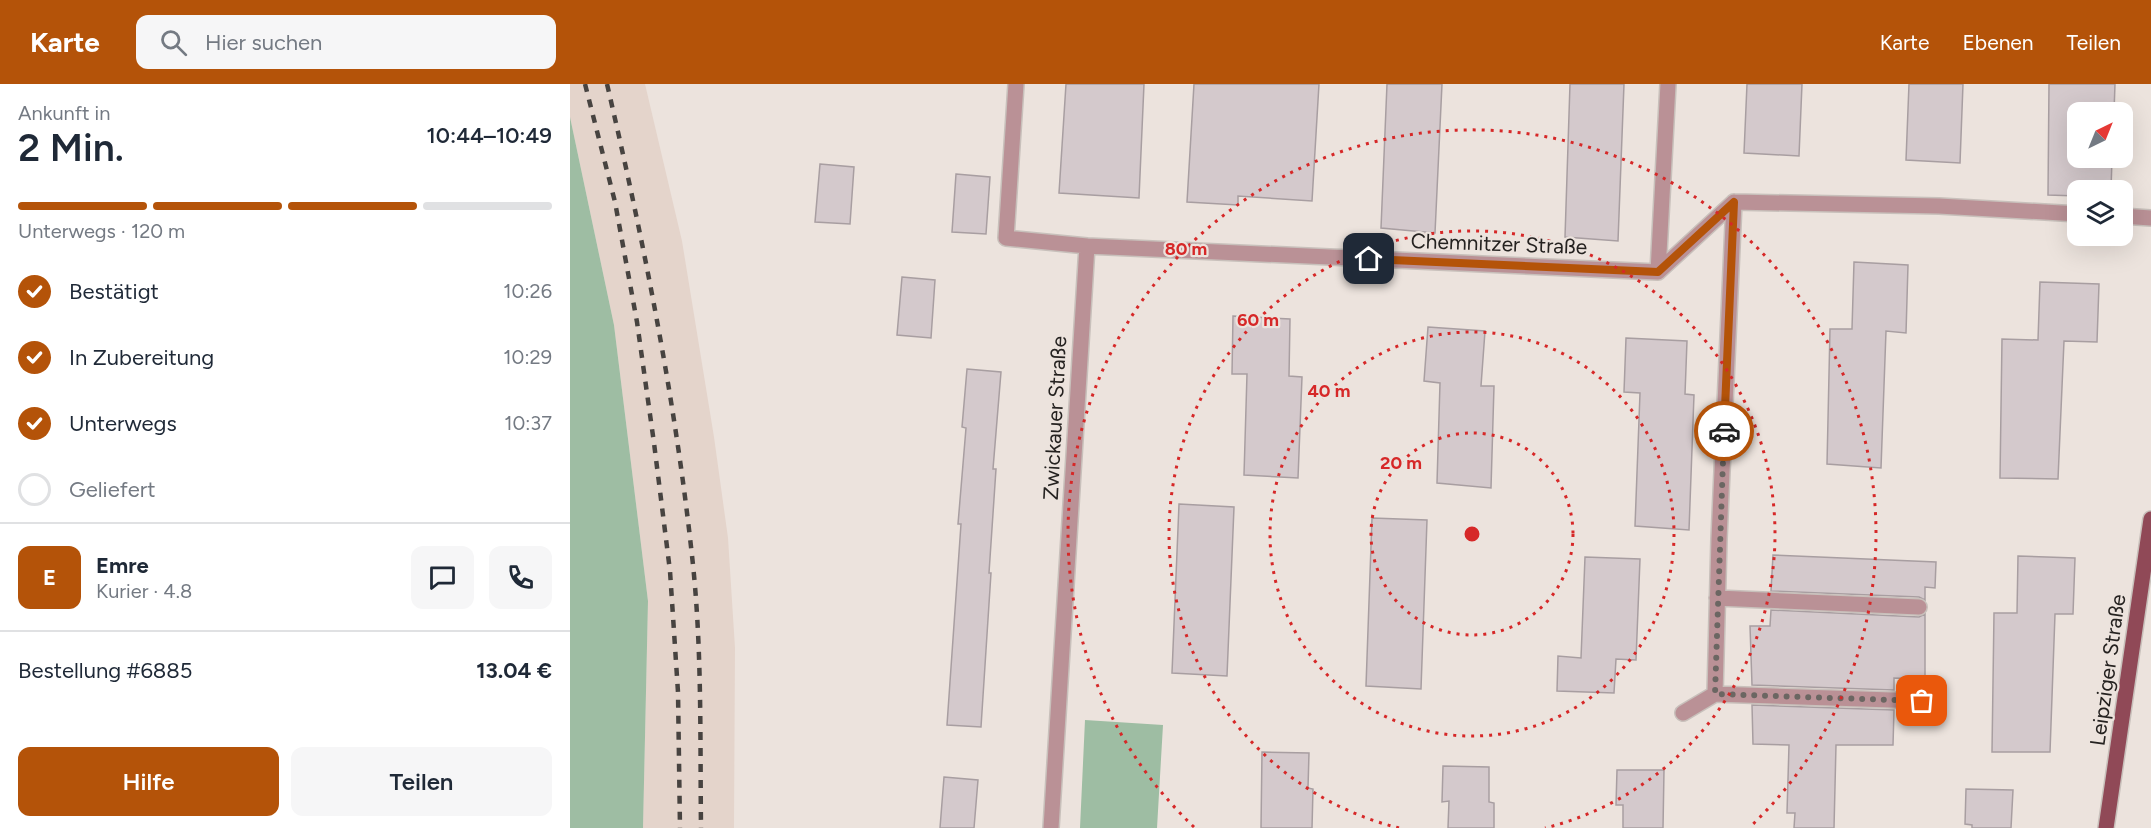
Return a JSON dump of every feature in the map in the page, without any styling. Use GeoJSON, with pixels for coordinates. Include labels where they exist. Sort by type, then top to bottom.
{"type":"FeatureCollection","features":[{"type":"Feature","properties":{"kind":"main road","name":"Leipziger Straße"},"geometry":{"type":"LineString","coordinates":[[2106,828],[2151,519]]}},
{"type":"Feature","properties":{"kind":"street"},"geometry":{"type":"LineString","coordinates":[[1016,84],[1006,238],[1087,246]]}},
{"type":"Feature","properties":{"kind":"street"},"geometry":{"type":"LineString","coordinates":[[1658,272],[1668,84]]}},
{"type":"Feature","properties":{"kind":"street"},"geometry":{"type":"LineString","coordinates":[[1658,272],[1734,202],[1939,206],[2067,213]]}},
{"type":"Feature","properties":{"kind":"street"},"geometry":{"type":"LineString","coordinates":[[1715,694],[1734,202]]}},
{"type":"Feature","properties":{"kind":"street"},"geometry":{"type":"LineString","coordinates":[[2133,217],[2151,218]]}},
{"type":"Feature","properties":{"kind":"street","name":"Chemnitzer Straße"},"geometry":{"type":"LineString","coordinates":[[1087,246],[1658,272]]}},
{"type":"Feature","properties":{"kind":"street","name":"Zwickauer Straße"},"geometry":{"type":"LineString","coordinates":[[1051,828],[1087,246]]}},
{"type":"Feature","properties":{"kind":"street"},"geometry":{"type":"LineString","coordinates":[[1717,598],[1919,607]]}},
{"type":"Feature","properties":{"kind":"street"},"geometry":{"type":"LineString","coordinates":[[1683,713],[1715,694],[1922,701]]}},
{"type":"Feature","properties":{"kind":"shaded area"},"geometry":{"type":"Polygon","coordinates":[[[570,84],[645,84],[682,241],[728,538],[735,648],[734,828],[643,828],[648,601],[614,325],[570,117],[570,84]]]}},
{"type":"Feature","properties":{"kind":"green space"},"geometry":{"type":"Polygon","coordinates":[[[570,117],[614,325],[648,601],[643,828],[570,828],[570,117]]]}},
{"type":"Feature","properties":{"kind":"green space"},"geometry":{"type":"Polygon","coordinates":[[[1085,720],[1163,725],[1157,828],[1080,828],[1085,720]]]}},
{"type":"Feature","properties":{"kind":"building"},"geometry":{"type":"Polygon","coordinates":[[[1066,84],[1144,84],[1139,198],[1059,193],[1066,84]]]}},
{"type":"Feature","properties":{"kind":"building"},"geometry":{"type":"Polygon","coordinates":[[[1194,84],[1319,84],[1312,201],[1238,196],[1238,205],[1187,202],[1194,84]]]}},
{"type":"Feature","properties":{"kind":"building"},"geometry":{"type":"Polygon","coordinates":[[[1387,84],[1442,84],[1435,233],[1381,228],[1387,84]]]}},
{"type":"Feature","properties":{"kind":"building"},"geometry":{"type":"Polygon","coordinates":[[[1570,84],[1624,84],[1618,241],[1565,237],[1570,84]]]}},
{"type":"Feature","properties":{"kind":"building"},"geometry":{"type":"Polygon","coordinates":[[[1747,84],[1802,84],[1799,156],[1744,153],[1747,84]]]}},
{"type":"Feature","properties":{"kind":"building"},"geometry":{"type":"Polygon","coordinates":[[[1909,84],[1963,84],[1960,163],[1906,160],[1909,84]]]}},
{"type":"Feature","properties":{"kind":"building"},"geometry":{"type":"Polygon","coordinates":[[[2049,84],[2115,84],[2114,102],[2067,102],[2067,168],[2112,168],[2111,180],[2067,180],[2067,196],[2048,195],[2049,84]]]}},
{"type":"Feature","properties":{"kind":"building"},"geometry":{"type":"Polygon","coordinates":[[[820,164],[854,167],[850,224],[815,222],[820,164]]]}},
{"type":"Feature","properties":{"kind":"building"},"geometry":{"type":"Polygon","coordinates":[[[956,174],[990,177],[986,234],[952,232],[956,174]]]}},
{"type":"Feature","properties":{"kind":"building"},"geometry":{"type":"Polygon","coordinates":[[[1854,262],[1908,265],[1906,333],[1886,331],[1881,468],[1827,464],[1830,329],[1852,329],[1854,262]]]}},
{"type":"Feature","properties":{"kind":"building"},"geometry":{"type":"Polygon","coordinates":[[[902,277],[935,280],[931,338],[897,335],[902,277]]]}},
{"type":"Feature","properties":{"kind":"building"},"geometry":{"type":"Polygon","coordinates":[[[2040,282],[2099,284],[2097,342],[2064,341],[2058,479],[2000,478],[2002,339],[2038,340],[2040,282]]]}},
{"type":"Feature","properties":{"kind":"building"},"geometry":{"type":"Polygon","coordinates":[[[1233,316],[1290,319],[1289,376],[1302,377],[1298,478],[1244,475],[1247,374],[1232,374],[1233,316]]]}},
{"type":"Feature","properties":{"kind":"building"},"geometry":{"type":"Polygon","coordinates":[[[1428,327],[1485,331],[1481,386],[1494,386],[1491,488],[1437,483],[1440,383],[1424,381],[1428,327]]]}},
{"type":"Feature","properties":{"kind":"building"},"geometry":{"type":"Polygon","coordinates":[[[1626,338],[1687,341],[1685,394],[1694,395],[1689,530],[1635,526],[1640,393],[1624,392],[1626,338]]]}},
{"type":"Feature","properties":{"kind":"building"},"geometry":{"type":"Polygon","coordinates":[[[967,369],[1001,372],[993,469],[996,469],[981,727],[947,725],[961,524],[958,524],[966,428],[962,427],[967,369]]]}},
{"type":"Feature","properties":{"kind":"building"},"geometry":{"type":"Polygon","coordinates":[[[1179,504],[1234,507],[1227,676],[1172,673],[1179,504]]]}},
{"type":"Feature","properties":{"kind":"building"},"geometry":{"type":"Polygon","coordinates":[[[1372,518],[1427,520],[1421,689],[1366,686],[1372,518]]]}},
{"type":"Feature","properties":{"kind":"building"},"geometry":{"type":"Polygon","coordinates":[[[1773,555],[1936,562],[1935,588],[1925,587],[1925,600],[1919,597],[1771,591],[1773,555]]]}},
{"type":"Feature","properties":{"kind":"building"},"geometry":{"type":"Polygon","coordinates":[[[2018,556],[2075,558],[2073,614],[2055,614],[2050,752],[1992,752],[1994,613],[2017,613],[2018,556]]]}},
{"type":"Feature","properties":{"kind":"building"},"geometry":{"type":"Polygon","coordinates":[[[1585,557],[1640,559],[1636,660],[1616,659],[1614,693],[1557,691],[1558,656],[1581,658],[1585,557]]]}},
{"type":"Feature","properties":{"kind":"building"},"geometry":{"type":"Polygon","coordinates":[[[1771,610],[1919,617],[1925,614],[1925,679],[1894,678],[1894,690],[1752,685],[1750,626],[1770,626],[1771,610]]]}},
{"type":"Feature","properties":{"kind":"building"},"geometry":{"type":"Polygon","coordinates":[[[1752,705],[1894,710],[1893,745],[1836,745],[1834,828],[1794,828],[1795,813],[1787,813],[1789,745],[1753,744],[1752,705]]]}},
{"type":"Feature","properties":{"kind":"building"},"geometry":{"type":"Polygon","coordinates":[[[1262,752],[1309,753],[1308,788],[1313,789],[1312,828],[1261,828],[1262,752]]]}},
{"type":"Feature","properties":{"kind":"building"},"geometry":{"type":"Polygon","coordinates":[[[1443,766],[1489,767],[1489,802],[1494,803],[1494,828],[1448,828],[1449,801],[1442,802],[1443,766]]]}},
{"type":"Feature","properties":{"kind":"building"},"geometry":{"type":"Polygon","coordinates":[[[1617,770],[1664,770],[1663,828],[1623,828],[1623,805],[1616,805],[1617,770]]]}},
{"type":"Feature","properties":{"kind":"building"},"geometry":{"type":"Polygon","coordinates":[[[944,777],[978,780],[974,828],[940,828],[944,777]]]}},
{"type":"Feature","properties":{"kind":"building"},"geometry":{"type":"Polygon","coordinates":[[[1966,789],[2013,790],[2011,828],[1972,828],[1972,825],[1965,824],[1966,789]]]}},
{"type":"Feature","properties":{"kind":"railway"},"geometry":{"type":"LineString","coordinates":[[585,84],[615,202],[637,322],[654,443],[670,571],[678,692],[680,828]]}},
{"type":"Feature","properties":{"kind":"railway"},"geometry":{"type":"LineString","coordinates":[[607,84],[658,323],[686,504],[698,631],[701,828]]}},
{"type":"Feature","properties":{"kind":"way so far"},"geometry":{"type":"LineString","coordinates":[[1724,431],[1717,579],[1715,694],[1922,701]]}},
{"type":"Feature","properties":{"kind":"route"},"geometry":{"type":"LineString","coordinates":[[1369,259],[1658,272],[1734,202],[1724,431]]}}]}
